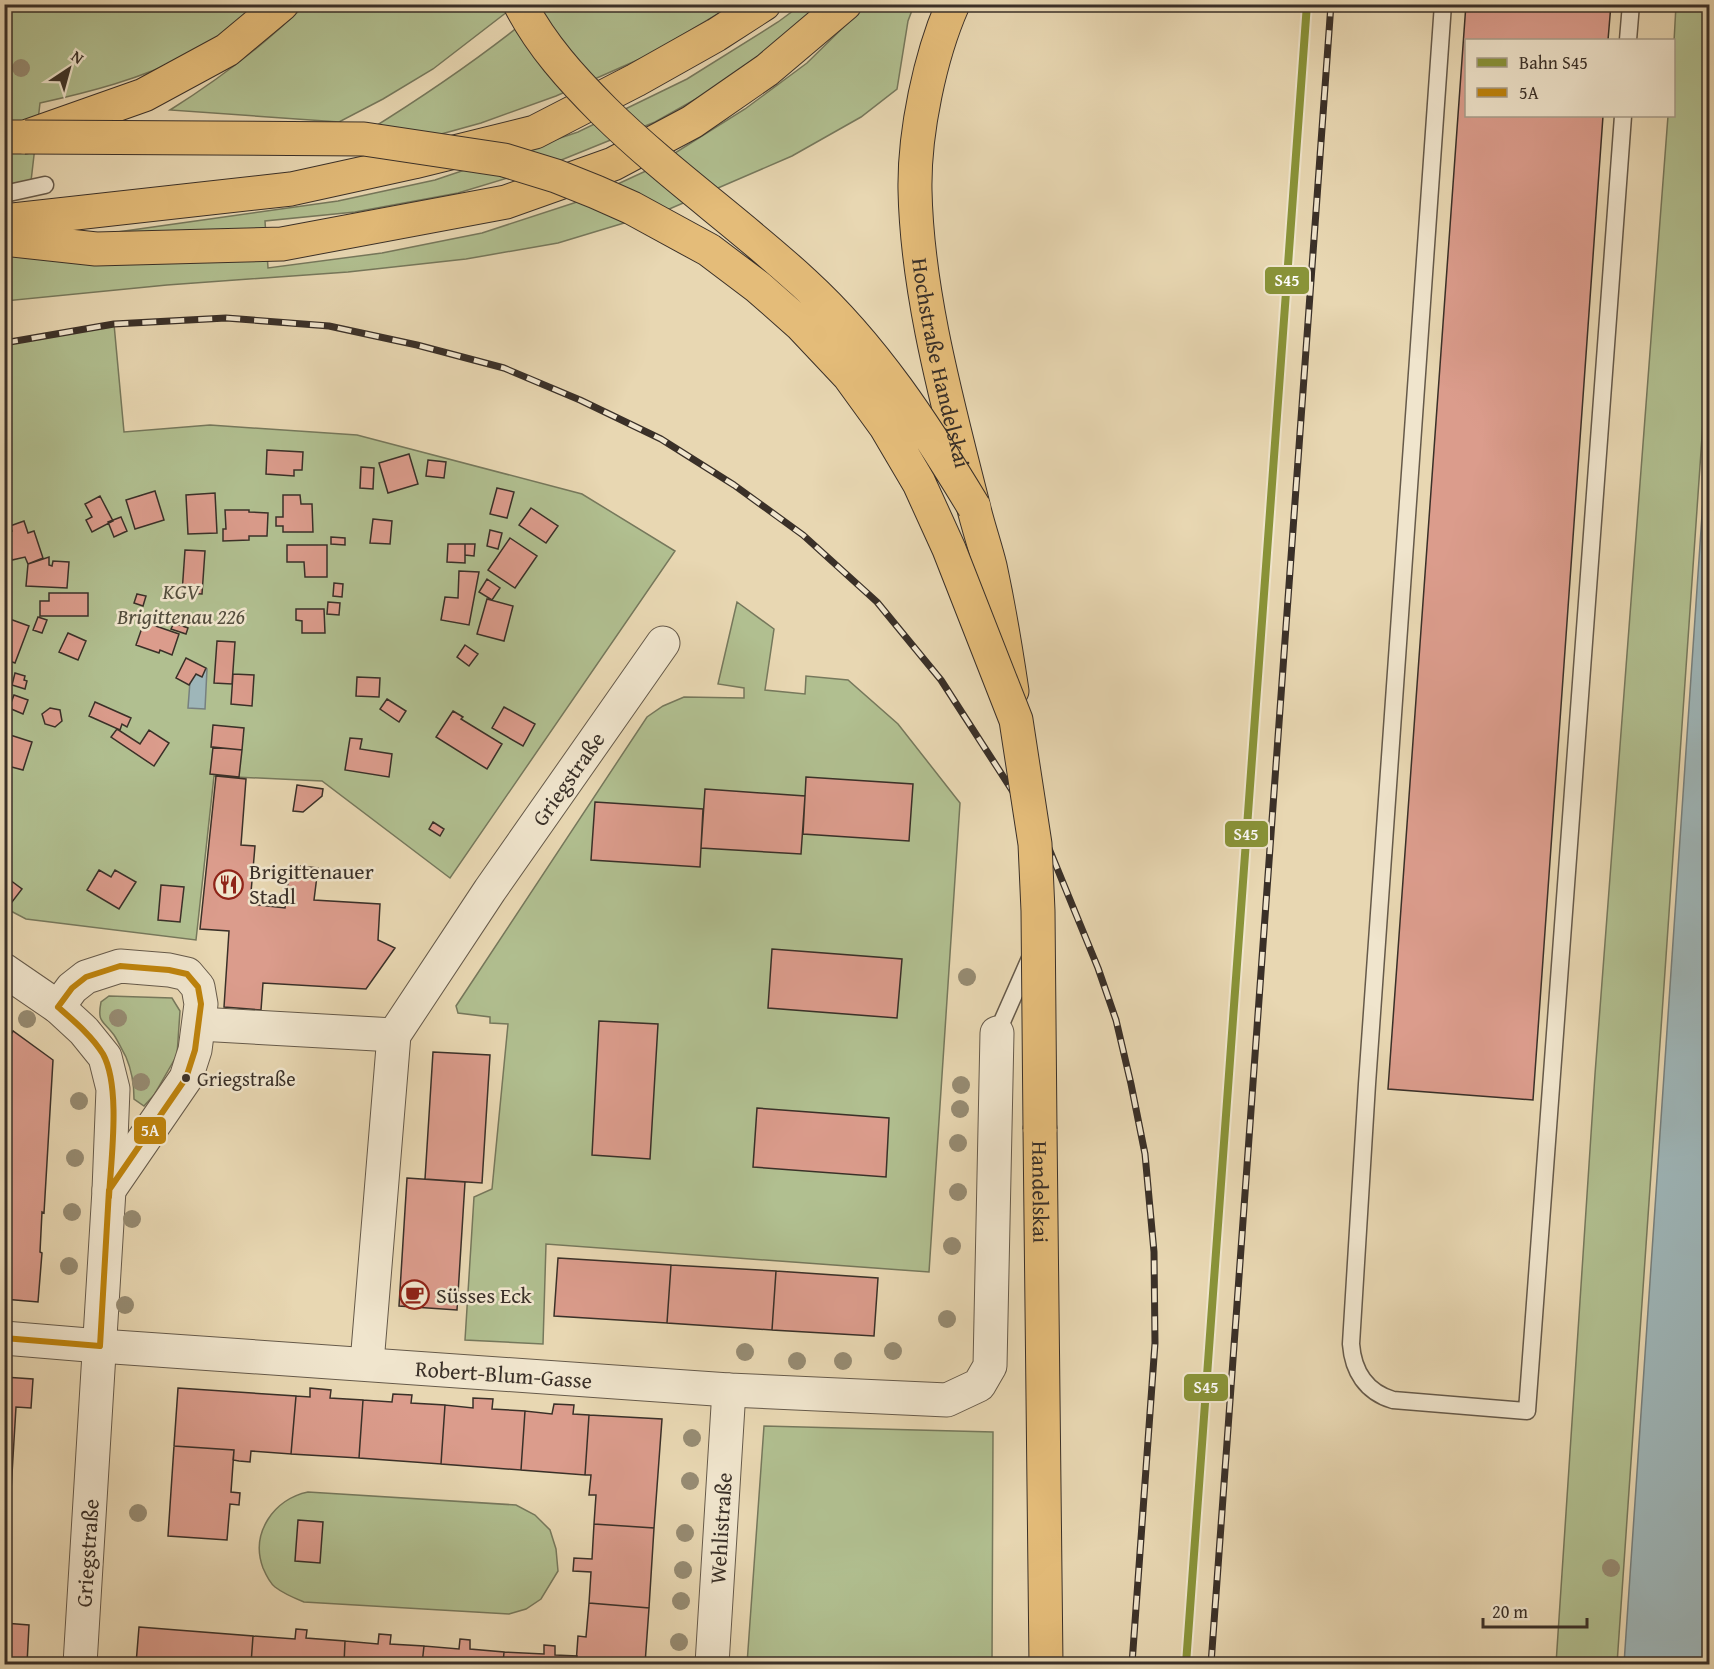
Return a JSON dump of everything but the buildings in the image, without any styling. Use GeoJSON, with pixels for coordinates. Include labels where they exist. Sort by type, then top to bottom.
{"type":"FeatureCollection","features":[{"type":"Feature","properties":{"kind":"highway"},"geometry":{"type":"LineString","coordinates":[[15,137],[144,95],[226,50],[282,4]]}},
{"type":"Feature","properties":{"kind":"highway"},"geometry":{"type":"LineString","coordinates":[[520,4],[550,52],[581,88],[664,166],[806,284],[852,333],[890,378],[931,435],[974,507]]}},
{"type":"Feature","properties":{"kind":"highway"},"geometry":{"type":"LineString","coordinates":[[4,221],[291,189],[535,132],[636,80],[716,35],[764,4]]}},
{"type":"Feature","properties":{"kind":"highway"},"geometry":{"type":"LineString","coordinates":[[4,240],[96,249],[282,244],[506,202],[613,164],[692,122],[767,70],[845,4]]}},
{"type":"Feature","properties":{"kind":"highway","name":"Hochstraße Handelskai"},"geometry":{"type":"LineString","coordinates":[[953,4],[932,62],[920,130],[915,188],[920,254],[930,318],[990,566],[1016,720]]}},
{"type":"Feature","properties":{"kind":"highway"},"geometry":{"type":"LineString","coordinates":[[15,137],[364,139],[504,160],[556,176],[632,208],[710,250],[758,287],[800,324],[849,376],[886,427],[919,483],[949,549],[1016,720]]}},
{"type":"Feature","properties":{"kind":"highway","name":"Handelskai"},"geometry":{"type":"LineString","coordinates":[[1016,720],[1035,844],[1038,911],[1046,1665]]}},
{"type":"Feature","properties":{"kind":"street","name":"Griegstraße"},"geometry":{"type":"LineString","coordinates":[[368,1363],[394,1035],[490,890],[663,643]]}},
{"type":"Feature","properties":{"kind":"street"},"geometry":{"type":"LineString","coordinates":[[58,1007],[72,988],[86,977],[120,966],[188,974],[198,987],[201,1004],[192,1065],[186,1078],[109,1190]]}},
{"type":"Feature","properties":{"kind":"street","name":"Griegstraße"},"geometry":{"type":"LineString","coordinates":[[4,969],[58,1007],[84,1031],[105,1057],[113,1089],[80,1665]]}},
{"type":"Feature","properties":{"kind":"street"},"geometry":{"type":"LineString","coordinates":[[199,1024],[394,1035]]}},
{"type":"Feature","properties":{"kind":"street","name":"Handelskai"},"geometry":{"type":"LineString","coordinates":[[990,1366],[997,1033]]}},
{"type":"Feature","properties":{"kind":"street","name":"Robert-Blum-Gasse"},"geometry":{"type":"LineString","coordinates":[[4,1338],[729,1390],[947,1400],[979,1385],[990,1366]]}},
{"type":"Feature","properties":{"kind":"street","name":"Wehlistraße"},"geometry":{"type":"LineString","coordinates":[[712,1665],[729,1390]]}},
{"type":"Feature","properties":{"kind":"lane"},"geometry":{"type":"LineString","coordinates":[[1443,4],[1368,1072],[1352,1344],[1353,1358],[1364,1382],[1372,1391],[1394,1400],[1527,1411],[1623,117]]}},
{"type":"Feature","properties":{"kind":"lane"},"geometry":{"type":"LineString","coordinates":[[1628,39],[1631,4]]}},
{"type":"Feature","properties":{"kind":"lane"},"geometry":{"type":"LineString","coordinates":[[4,194],[45,185]]}},
{"type":"Feature","properties":{"kind":"lane"},"geometry":{"type":"LineString","coordinates":[[997,1033],[1055,897]]}},
{"type":"Feature","properties":{"kind":"green space"},"geometry":{"type":"Polygon","coordinates":[[[494,4],[495,6],[516,5],[433,69],[339,122],[170,110],[240,61],[273,35],[305,5],[494,4]]]}},
{"type":"Feature","properties":{"kind":"green space"},"geometry":{"type":"Polygon","coordinates":[[[4,5],[257,5],[205,46],[169,64],[114,84],[40,103],[30,190],[5,192],[4,5]]]}},
{"type":"Feature","properties":{"kind":"green space"},"geometry":{"type":"Polygon","coordinates":[[[545,5],[733,5],[649,55],[556,96],[481,123],[369,154],[366,132],[458,72],[545,5]]]}},
{"type":"Feature","properties":{"kind":"green space"},"geometry":{"type":"Polygon","coordinates":[[[801,5],[819,5],[775,44],[712,90],[655,122],[544,167],[458,193],[355,212],[265,221],[268,268],[382,253],[482,233],[583,200],[648,170],[745,109],[807,63],[866,5],[914,5],[908,21],[897,89],[861,117],[792,156],[667,210],[558,243],[466,259],[348,272],[167,285],[5,301],[4,248],[338,201],[435,180],[578,132],[687,79],[801,5]]]}},
{"type":"Feature","properties":{"kind":"green space"},"geometry":{"type":"Polygon","coordinates":[[[1676,5],[1709,5],[1709,336],[1617,1664],[1556,1664],[1595,1074],[1668,117],[1675,117],[1676,5]]]}},
{"type":"Feature","properties":{"kind":"green space","name":"KGV Brigittenau 226"},"geometry":{"type":"Polygon","coordinates":[[[114,324],[124,432],[210,425],[357,435],[582,494],[675,551],[450,878],[322,781],[214,776],[196,940],[26,919],[5,908],[5,343],[114,324]]]}},
{"type":"Feature","properties":{"kind":"green space"},"geometry":{"type":"Polygon","coordinates":[[[737,602],[774,629],[765,690],[805,694],[806,676],[848,680],[898,724],[960,803],[929,1272],[546,1244],[543,1344],[465,1340],[474,1197],[492,1189],[508,1024],[490,1023],[490,1017],[458,1013],[456,1006],[647,717],[663,706],[684,697],[744,698],[744,688],[718,684],[737,602]]]}},
{"type":"Feature","properties":{"kind":"green space"},"geometry":{"type":"Polygon","coordinates":[[[109,996],[172,998],[180,1011],[177,1055],[154,1095],[144,1106],[134,1099],[130,1067],[126,1057],[114,1035],[100,1018],[101,1002],[109,996]]]}},
{"type":"Feature","properties":{"kind":"green space"},"geometry":{"type":"Polygon","coordinates":[[[764,1426],[993,1432],[992,1664],[747,1664],[764,1426]]]}},
{"type":"Feature","properties":{"kind":"green space"},"geometry":{"type":"Polygon","coordinates":[[[308,1492],[516,1505],[535,1515],[550,1530],[556,1549],[558,1571],[541,1599],[526,1609],[509,1614],[304,1602],[282,1592],[271,1583],[263,1568],[260,1542],[263,1530],[275,1510],[296,1496],[308,1492]]]}},
{"type":"Feature","properties":{"kind":"water"},"geometry":{"type":"Polygon","coordinates":[[[1709,412],[1709,1664],[1624,1664],[1709,412]]]}},
{"type":"Feature","properties":{"kind":"water"},"geometry":{"type":"Polygon","coordinates":[[[191,668],[207,669],[205,709],[188,708],[191,668]]]}},
{"type":"Feature","properties":{"kind":"railway"},"geometry":{"type":"LineString","coordinates":[[1211,1664],[1331,4]]}},
{"type":"Feature","properties":{"kind":"railway"},"geometry":{"type":"LineString","coordinates":[[4,343],[114,324],[226,318],[329,326],[417,345],[504,368],[580,400],[661,439],[734,485],[803,535],[877,602],[941,680],[1048,846],[1098,968],[1116,1020],[1145,1154],[1154,1252],[1155,1343],[1132,1664]]}},
{"type":"Feature","properties":{"kind":"rail line","name":"S45"},"geometry":{"type":"LineString","coordinates":[[1186,1664],[1307,4]]}},
{"type":"Feature","properties":{"kind":"transit line","name":"5A"},"geometry":{"type":"LineString","coordinates":[[58,1007],[72,988],[86,977],[120,966],[169,970],[187,974],[198,987],[201,1004],[195,1050],[186,1078],[109,1190],[100,1346]]}},
{"type":"Feature","properties":{"kind":"transit line","name":"5A"},"geometry":{"type":"LineString","coordinates":[[58,1007],[94,1041],[109,1068],[114,1124],[109,1197]]}},
{"type":"Feature","properties":{"kind":"transit line","name":"5A"},"geometry":{"type":"LineString","coordinates":[[4,1338],[100,1346]]}},
{"type":"Feature","properties":{"kind":"place","name":"Brigittenauer Stadl"},"geometry":{"type":"Point","coordinates":[228,884]}},
{"type":"Feature","properties":{"kind":"place","name":"Griegstraße"},"geometry":{"type":"Point","coordinates":[186,1078]}},
{"type":"Feature","properties":{"kind":"place","name":"Süsses Eck"},"geometry":{"type":"Point","coordinates":[415,1295]}}]}
